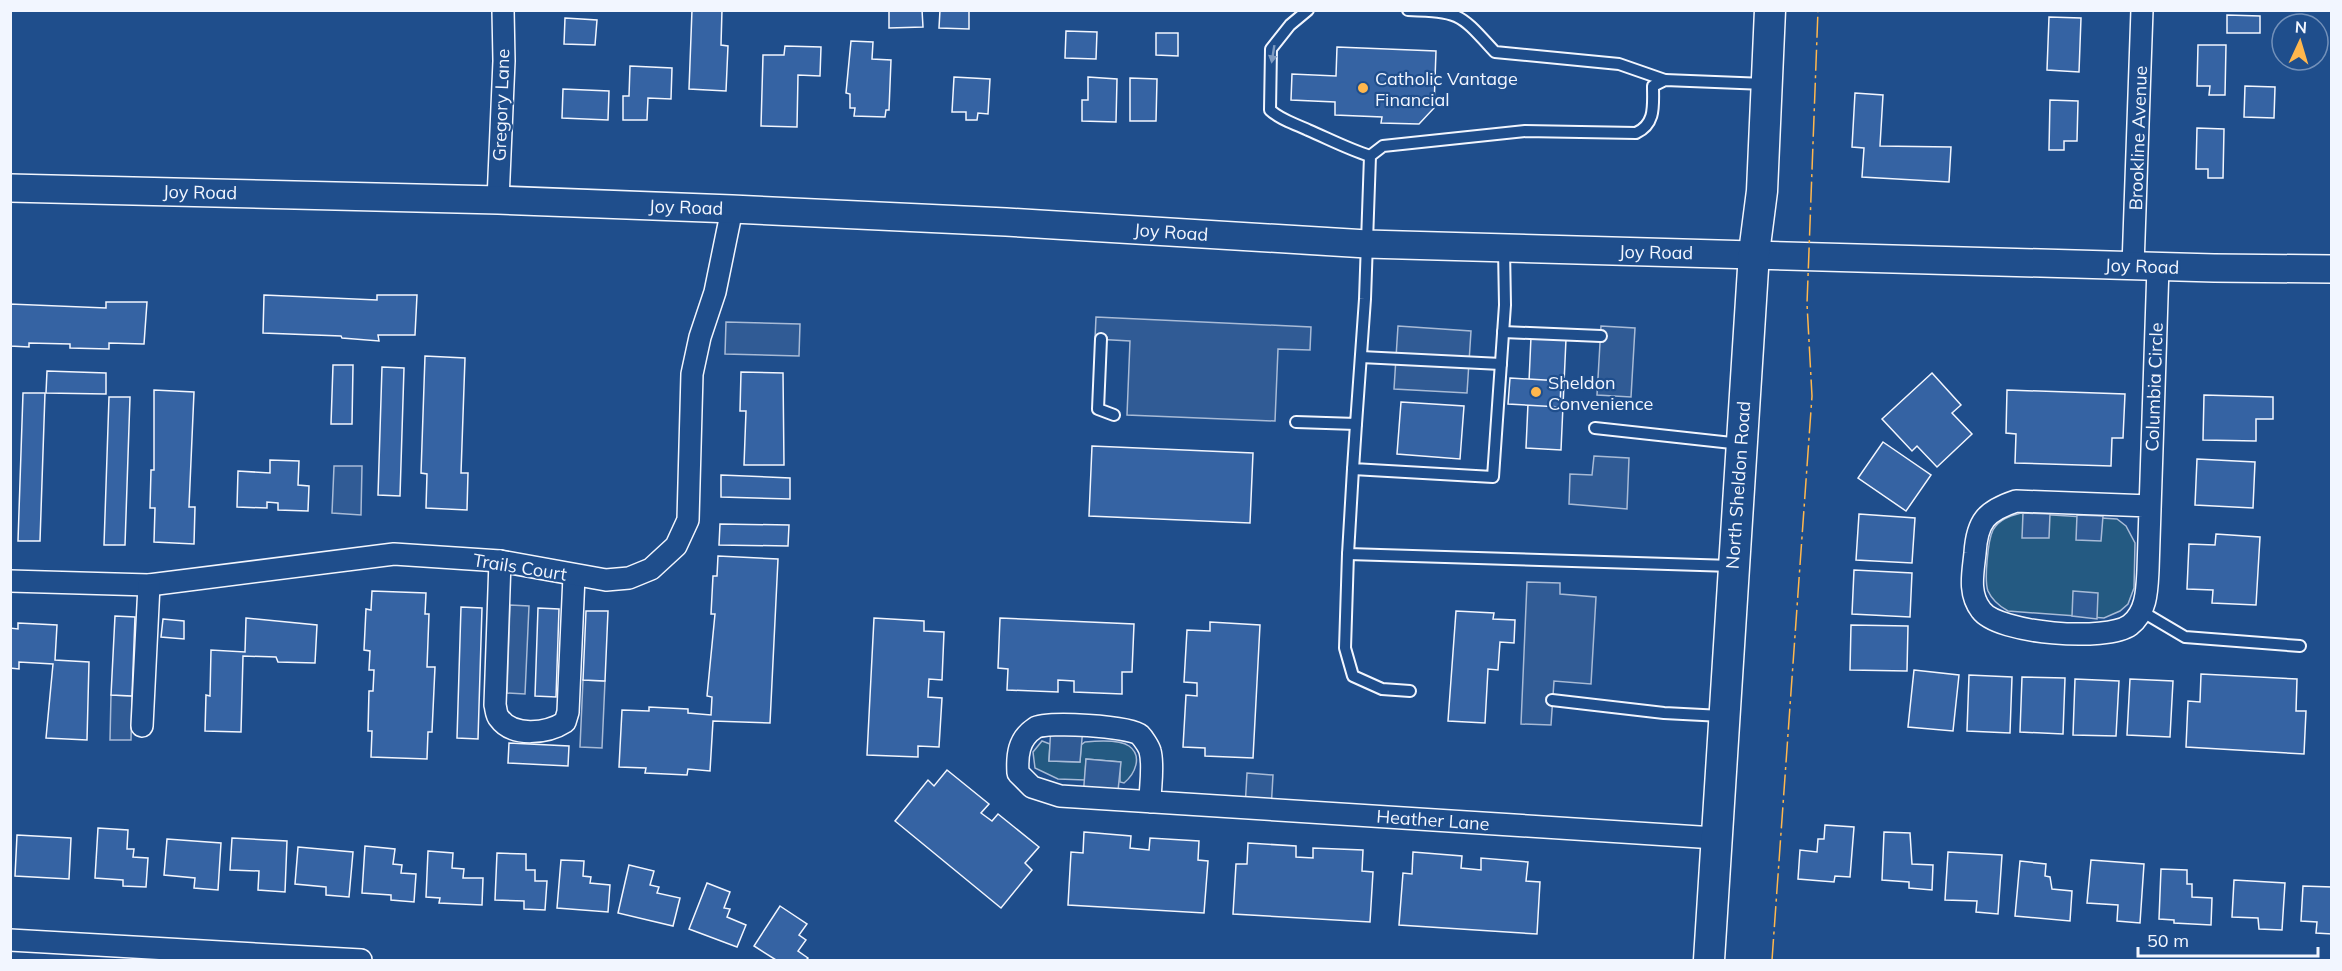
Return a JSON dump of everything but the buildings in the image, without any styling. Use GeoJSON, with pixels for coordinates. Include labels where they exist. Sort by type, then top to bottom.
{"type":"FeatureCollection","features":[{"type":"Feature","properties":{"kind":"main road","name":"North Sheldon Road"},"geometry":{"type":"LineString","coordinates":[[1709,960],[1732,566],[1754,253],[1762,191],[1770,10]]}},
{"type":"Feature","properties":{"kind":"street","name":"Gregory Lane"},"geometry":{"type":"LineString","coordinates":[[498,200],[504,61],[503,10]]}},
{"type":"Feature","properties":{"kind":"street","name":"Brookline Avenue"},"geometry":{"type":"LineString","coordinates":[[2142,10],[2146,266]]}},
{"type":"Feature","properties":{"kind":"street","name":"Joy Road"},"geometry":{"type":"LineString","coordinates":[[10,188],[498,200],[732,209],[1006,222],[1367,244],[1504,249],[1754,253],[2146,266],[2331,269]]}},
{"type":"Feature","properties":{"kind":"street","name":"Trails Court"},"geometry":{"type":"LineString","coordinates":[[10,581],[149,585],[394,554],[500,561],[606,580],[629,578],[651,569],[666,557],[683,533],[690,501],[689,411],[692,374],[700,338],[715,292],[732,209]]}},
{"type":"Feature","properties":{"kind":"street","name":"Columbia Circle"},"geometry":{"type":"LineString","coordinates":[[2141,611],[2146,597],[2150,506],[2146,266]]}},
{"type":"Feature","properties":{"kind":"street"},"geometry":{"type":"LineString","coordinates":[[2141,611],[2130,625],[2104,633],[2017,629],[1998,623],[1982,612],[1972,595],[1976,531],[1985,518],[1998,507],[2016,501],[2150,506]]}},
{"type":"Feature","properties":{"kind":"street"},"geometry":{"type":"LineString","coordinates":[[500,561],[495,705],[498,718],[508,726],[528,732],[554,729],[565,722],[568,712],[574,576]]}},
{"type":"Feature","properties":{"kind":"street"},"geometry":{"type":"LineString","coordinates":[[142,726],[149,585]]}},
{"type":"Feature","properties":{"kind":"street","name":"Heather Lane"},"geometry":{"type":"LineString","coordinates":[[1150,802],[1150,750],[1139,735],[1121,728],[1051,725],[1036,727],[1023,739],[1017,756],[1018,773],[1032,788],[1060,796],[1150,802],[1716,838]]}},
{"type":"Feature","properties":{"kind":"street"},"geometry":{"type":"LineString","coordinates":[[10,940],[361,960]]}},
{"type":"Feature","properties":{"kind":"lane"},"geometry":{"type":"LineString","coordinates":[[1308,10],[1290,25],[1271,49],[1270,110],[1281,120],[1306,128],[1346,149],[1370,156]]}},
{"type":"Feature","properties":{"kind":"lane"},"geometry":{"type":"LineString","coordinates":[[1408,10],[1457,15],[1472,26],[1495,52],[1619,64],[1665,80],[1766,84]]}},
{"type":"Feature","properties":{"kind":"lane"},"geometry":{"type":"LineString","coordinates":[[1370,156],[1383,146],[1513,132],[1636,133],[1645,129],[1653,115],[1653,86],[1665,80]]}},
{"type":"Feature","properties":{"kind":"lane"},"geometry":{"type":"LineString","coordinates":[[1370,156],[1345,648],[1353,676],[1382,689],[1410,691]]}},
{"type":"Feature","properties":{"kind":"lane"},"geometry":{"type":"LineString","coordinates":[[1353,469],[1493,477],[1503,332],[1504,249]]}},
{"type":"Feature","properties":{"kind":"lane"},"geometry":{"type":"LineString","coordinates":[[1503,332],[1601,336]]}},
{"type":"Feature","properties":{"kind":"lane"},"geometry":{"type":"LineString","coordinates":[[1101,339],[1098,409],[1114,415]]}},
{"type":"Feature","properties":{"kind":"lane"},"geometry":{"type":"LineString","coordinates":[[1361,357],[1501,364]]}},
{"type":"Feature","properties":{"kind":"lane"},"geometry":{"type":"LineString","coordinates":[[1296,422],[1356,424]]}},
{"type":"Feature","properties":{"kind":"lane"},"geometry":{"type":"LineString","coordinates":[[1595,428],[1741,444]]}},
{"type":"Feature","properties":{"kind":"lane"},"geometry":{"type":"LineString","coordinates":[[1348,554],[1732,566]]}},
{"type":"Feature","properties":{"kind":"lane"},"geometry":{"type":"LineString","coordinates":[[2141,611],[2186,637],[2300,646]]}},
{"type":"Feature","properties":{"kind":"lane"},"geometry":{"type":"LineString","coordinates":[[1552,700],[1664,713],[1722,716]]}},
{"type":"Feature","properties":{"kind":"shaded area"},"geometry":{"type":"Polygon","coordinates":[[[1096,317],[1311,327],[1310,350],[1278,349],[1275,421],[1127,415],[1130,341],[1095,339],[1096,317]]]}},
{"type":"Feature","properties":{"kind":"shaded area"},"geometry":{"type":"Polygon","coordinates":[[[726,322],[800,324],[799,356],[725,354],[726,322]]]}},
{"type":"Feature","properties":{"kind":"shaded area"},"geometry":{"type":"Polygon","coordinates":[[[1398,326],[1471,331],[1467,393],[1394,389],[1398,326]]]}},
{"type":"Feature","properties":{"kind":"shaded area"},"geometry":{"type":"Polygon","coordinates":[[[1601,326],[1635,328],[1631,397],[1597,395],[1601,326]]]}},
{"type":"Feature","properties":{"kind":"shaded area"},"geometry":{"type":"Polygon","coordinates":[[[1594,456],[1629,458],[1627,509],[1569,504],[1570,474],[1592,475],[1594,456]]]}},
{"type":"Feature","properties":{"kind":"shaded area"},"geometry":{"type":"Polygon","coordinates":[[[334,466],[362,466],[361,515],[332,513],[334,466]]]}},
{"type":"Feature","properties":{"kind":"shaded area"},"geometry":{"type":"Polygon","coordinates":[[[2021,513],[2117,519],[2126,526],[2135,543],[2134,588],[2128,604],[2120,611],[2104,618],[2008,611],[1999,605],[1988,591],[1986,578],[1991,535],[1995,526],[2021,513]]]}},
{"type":"Feature","properties":{"kind":"shaded area"},"geometry":{"type":"Polygon","coordinates":[[[2023,513],[2050,514],[2049,538],[2022,538],[2023,513]]]}},
{"type":"Feature","properties":{"kind":"shaded area"},"geometry":{"type":"Polygon","coordinates":[[[2077,515],[2103,516],[2101,541],[2076,540],[2077,515]]]}},
{"type":"Feature","properties":{"kind":"shaded area"},"geometry":{"type":"Polygon","coordinates":[[[1527,582],[1560,583],[1560,594],[1596,597],[1591,684],[1554,681],[1551,725],[1521,724],[1527,582]]]}},
{"type":"Feature","properties":{"kind":"shaded area"},"geometry":{"type":"Polygon","coordinates":[[[2073,591],[2098,593],[2097,619],[2072,616],[2073,591]]]}},
{"type":"Feature","properties":{"kind":"shaded area"},"geometry":{"type":"Polygon","coordinates":[[[510,605],[529,606],[525,694],[507,693],[510,605]]]}},
{"type":"Feature","properties":{"kind":"shaded area"},"geometry":{"type":"Polygon","coordinates":[[[583,680],[605,681],[602,748],[580,747],[583,680]]]}},
{"type":"Feature","properties":{"kind":"shaded area"},"geometry":{"type":"Polygon","coordinates":[[[111,695],[132,696],[131,740],[110,740],[111,695]]]}},
{"type":"Feature","properties":{"kind":"shaded area"},"geometry":{"type":"Polygon","coordinates":[[[1051,725],[1083,727],[1080,762],[1049,761],[1051,725]]]}},
{"type":"Feature","properties":{"kind":"shaded area"},"geometry":{"type":"Polygon","coordinates":[[[1042,741],[1050,744],[1049,761],[1080,762],[1081,745],[1085,742],[1119,742],[1133,750],[1136,755],[1136,765],[1124,783],[1120,782],[1120,762],[1086,759],[1085,780],[1058,779],[1035,768],[1033,752],[1042,741]]]}},
{"type":"Feature","properties":{"kind":"shaded area"},"geometry":{"type":"Polygon","coordinates":[[[1086,759],[1121,762],[1117,800],[1083,797],[1086,759]]]}},
{"type":"Feature","properties":{"kind":"shaded area"},"geometry":{"type":"Polygon","coordinates":[[[1247,773],[1273,775],[1271,810],[1245,808],[1247,773]]]}},
{"type":"Feature","properties":{"kind":"power"},"geometry":{"type":"LineString","coordinates":[[1772,960],[1812,396],[1807,304],[1818,10]]}},
{"type":"Feature","properties":{"kind":"place","name":"Catholic Vantage Financial"},"geometry":{"type":"Point","coordinates":[1363,88]}},
{"type":"Feature","properties":{"kind":"place","name":"Sheldon Convenience"},"geometry":{"type":"Point","coordinates":[1536,392]}}]}
